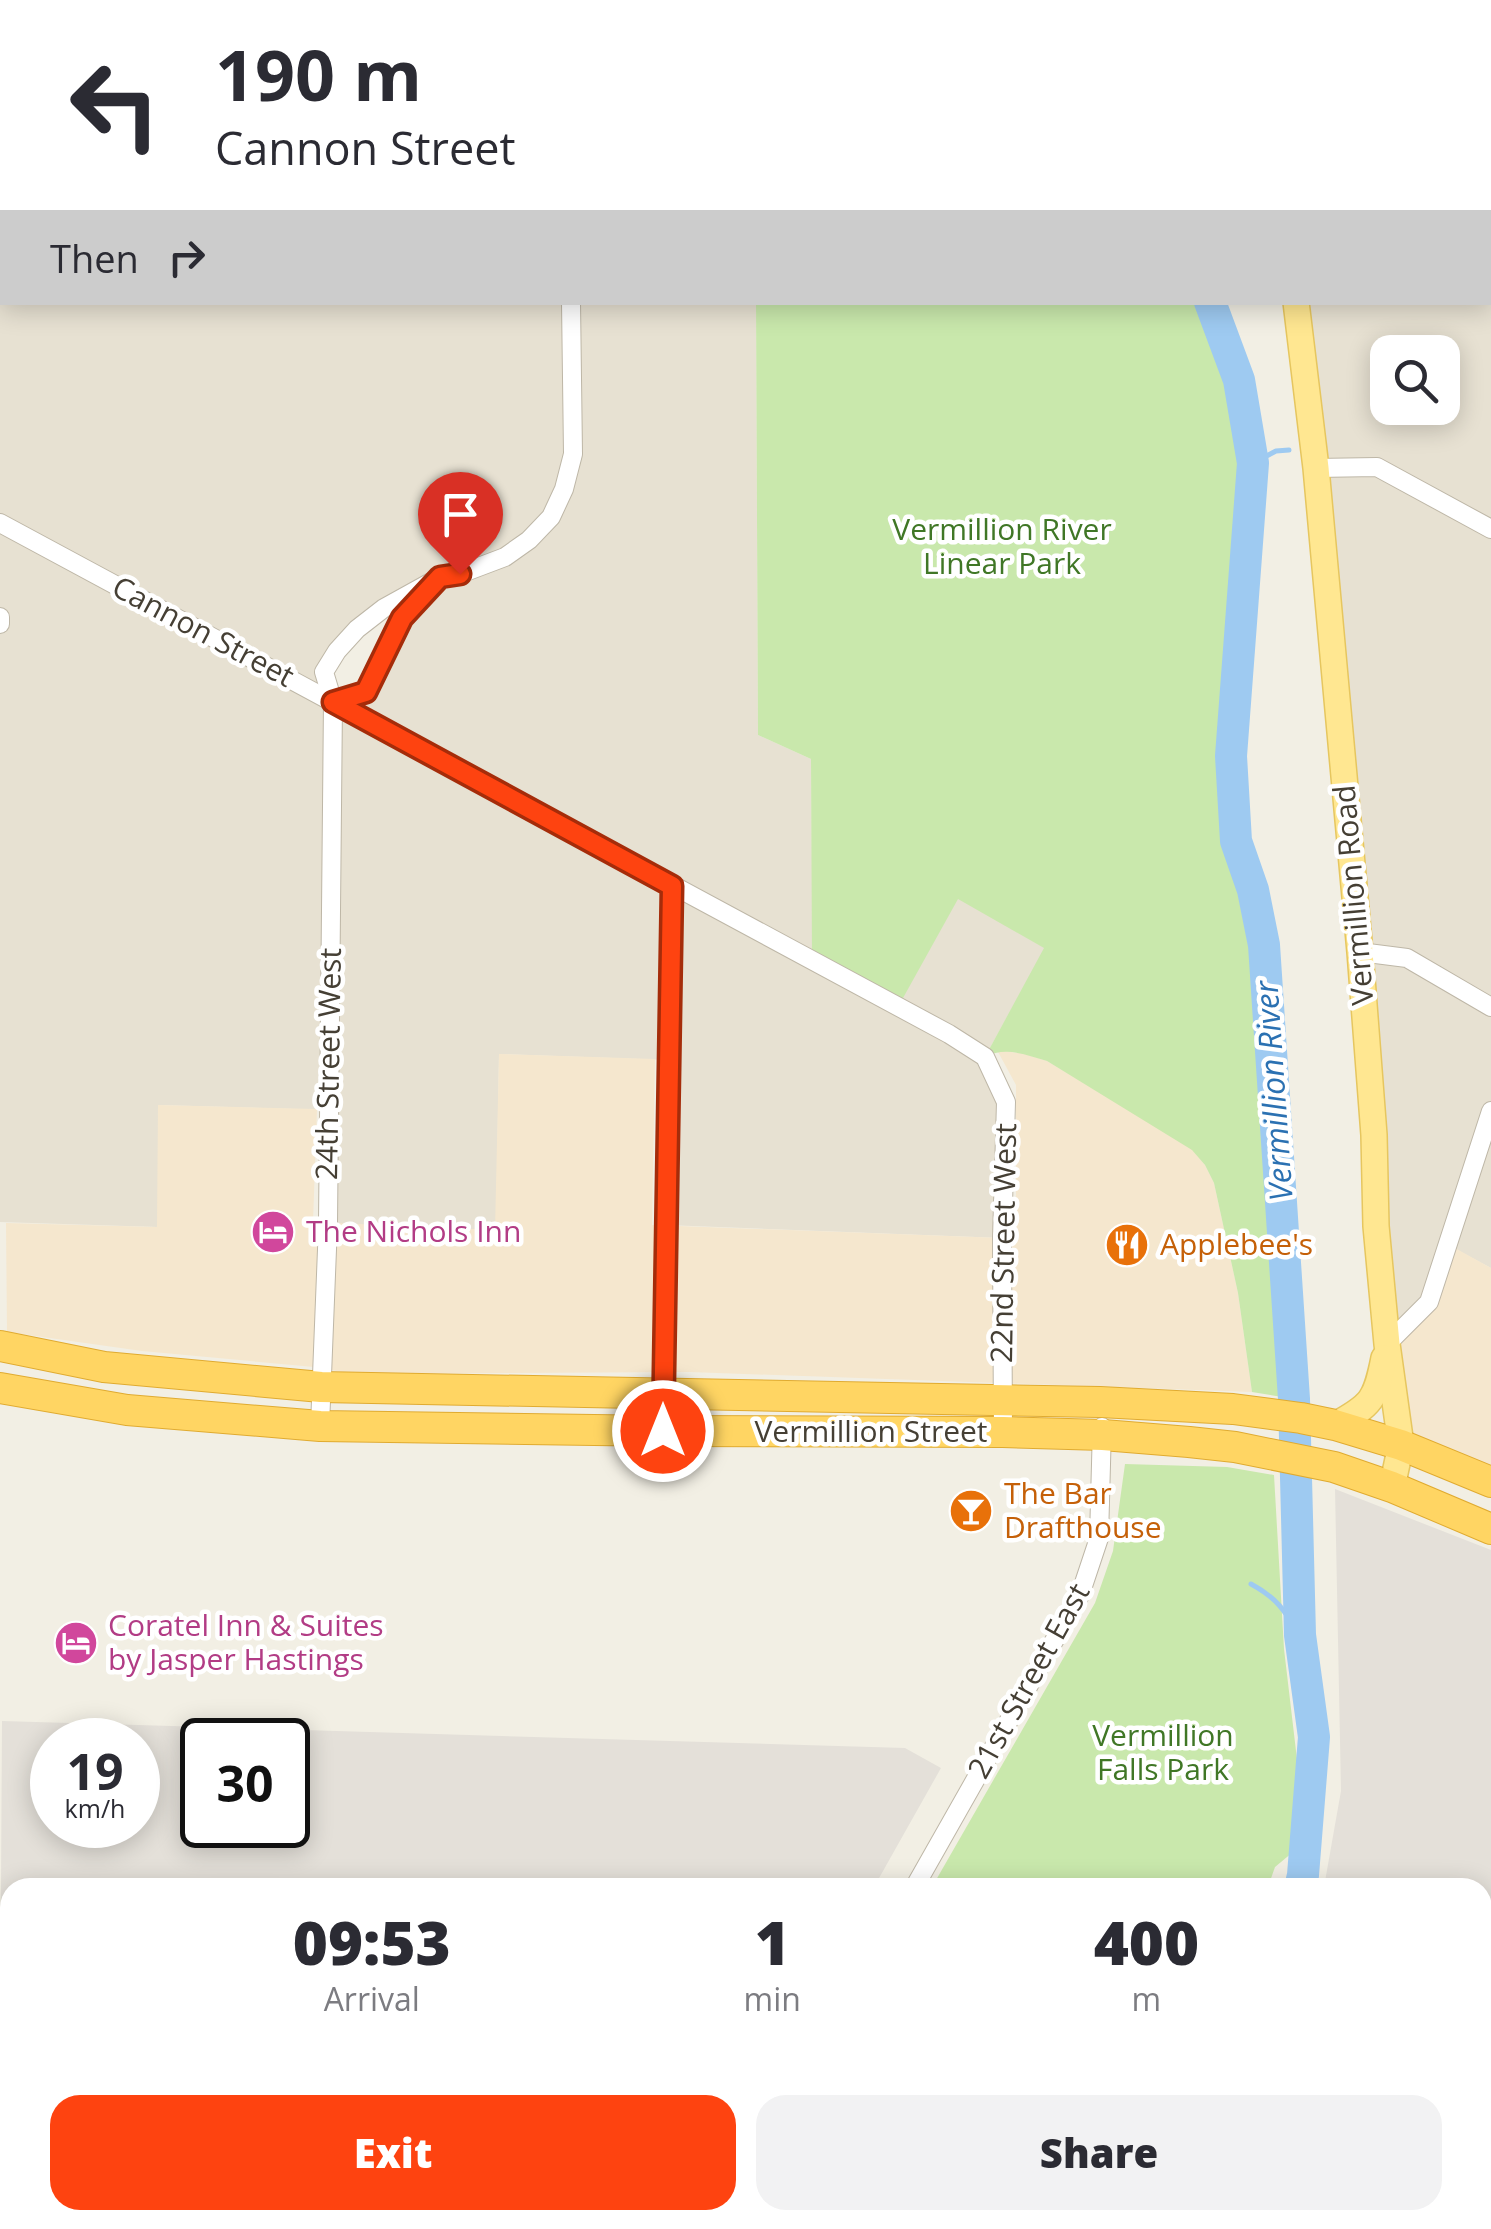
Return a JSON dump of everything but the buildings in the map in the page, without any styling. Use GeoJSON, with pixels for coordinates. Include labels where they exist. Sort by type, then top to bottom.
{"type":"FeatureCollection","features":[{"type":"Feature","properties":{"kind":"highway","name":"Vermillion Street"},"geometry":{"type":"LineString","coordinates":[[0,1346],[104,1368],[321,1387],[1003,1399],[1234,1409],[1335,1425],[1491,1482]]}},
{"type":"Feature","properties":{"kind":"highway","name":"Vermillion Street"},"geometry":{"type":"LineString","coordinates":[[0,1388],[127,1410],[320,1426],[1003,1432],[1103,1435],[1235,1447],[1334,1467],[1392,1487],[1491,1530]]}},
{"type":"Feature","properties":{"kind":"main road","name":"Vermillion Road"},"geometry":{"type":"LineString","coordinates":[[1296,305],[1316,468],[1360,952],[1374,1135],[1376,1226],[1401,1446],[1392,1487]]}},
{"type":"Feature","properties":{"kind":"main road"},"geometry":{"type":"LineString","coordinates":[[1335,1425],[1362,1409],[1375,1394],[1387,1344]]}},
{"type":"Feature","properties":{"kind":"street"},"geometry":{"type":"LineString","coordinates":[[333,702],[366,692],[402,618],[440,577],[460,574],[505,557],[529,540],[551,516],[564,489],[572,454],[570,305]]}},
{"type":"Feature","properties":{"kind":"street"},"geometry":{"type":"LineString","coordinates":[[1316,468],[1377,467],[1491,529]]}},
{"type":"Feature","properties":{"kind":"street","name":"Cannon Street"},"geometry":{"type":"LineString","coordinates":[[0,523],[949,1034],[985,1057]]}},
{"type":"Feature","properties":{"kind":"street","name":"24th Street West"},"geometry":{"type":"LineString","coordinates":[[320,1426],[328,1224],[333,702],[324,672],[356,628],[440,577]]}},
{"type":"Feature","properties":{"kind":"street"},"geometry":{"type":"LineString","coordinates":[[663,1431],[672,886]]}},
{"type":"Feature","properties":{"kind":"street"},"geometry":{"type":"LineString","coordinates":[[1360,952],[1407,958],[1491,1007]]}},
{"type":"Feature","properties":{"kind":"street","name":"22nd Street West"},"geometry":{"type":"LineString","coordinates":[[985,1057],[1006,1102],[1003,1432]]}},
{"type":"Feature","properties":{"kind":"street"},"geometry":{"type":"LineString","coordinates":[[1387,1344],[1429,1302],[1491,1111]]}},
{"type":"Feature","properties":{"kind":"street","name":"21st Street East"},"geometry":{"type":"LineString","coordinates":[[920,1878],[1080,1595],[1099,1538],[1103,1435],[1100,1402]]}},
{"type":"Feature","properties":{"kind":"shaded area"},"geometry":{"type":"Polygon","coordinates":[[[0,305],[756,305],[758,735],[811,759],[813,961],[958,898],[1045,948],[985,1057],[1006,1102],[1002,1238],[666,1225],[669,1060],[499,1054],[496,1230],[328,1224],[329,1110],[159,1105],[158,1227],[0,1222],[0,305]],[[437,580],[337,651],[325,672],[333,702],[366,692],[383,655],[437,580]]]}},
{"type":"Feature","properties":{"kind":"shaded area"},"geometry":{"type":"Polygon","coordinates":[[[1296,305],[1491,305],[1491,1268],[1446,1244],[1429,1302],[1387,1344],[1296,305]]]}},
{"type":"Feature","properties":{"kind":"shaded area"},"geometry":{"type":"Polygon","coordinates":[[[997,1050],[1047,1061],[1179,1140],[1205,1165],[1214,1183],[1238,1293],[1252,1392],[690,1372],[354,1374],[7,1332],[6,1223],[157,1227],[158,1105],[317,1109],[313,1222],[495,1230],[499,1054],[655,1059],[652,1225],[1016,1241],[1016,1085],[997,1050]]]}},
{"type":"Feature","properties":{"kind":"shaded area"},"geometry":{"type":"Polygon","coordinates":[[[1446,1243],[1491,1268],[1491,1482],[1401,1445],[1387,1344],[1429,1301],[1446,1243]]]}},
{"type":"Feature","properties":{"kind":"shaded area"},"geometry":{"type":"Polygon","coordinates":[[[1335,1489],[1491,1550],[1491,1878],[1326,1878],[1341,1791],[1335,1489]]]}},
{"type":"Feature","properties":{"kind":"shaded area"},"geometry":{"type":"Polygon","coordinates":[[[2,1721],[30,1722],[30,1848],[160,1848],[160,1726],[180,1726],[180,1848],[310,1848],[310,1730],[905,1748],[941,1768],[879,1878],[1,1878],[2,1721]]]}},
{"type":"Feature","properties":{"kind":"green space","name":"Vermillion River Linear Park"},"geometry":{"type":"Polygon","coordinates":[[[756,305],[1211,305],[1239,380],[1253,463],[1231,756],[1236,840],[1253,890],[1264,945],[1294,1399],[1252,1392],[1238,1293],[1214,1183],[1192,1150],[1047,1061],[1008,1052],[985,1057],[1044,948],[958,899],[898,1007],[812,961],[811,759],[758,735],[756,305]]]}},
{"type":"Feature","properties":{"kind":"green space","name":"Vermillion Falls Park"},"geometry":{"type":"Polygon","coordinates":[[[1125,1464],[1227,1467],[1274,1475],[1284,1649],[1298,1768],[1293,1852],[1275,1867],[1271,1878],[937,1878],[1095,1603],[1113,1551],[1125,1464]]]}},
{"type":"Feature","properties":{"kind":"waterway","name":"Vermillion River"},"geometry":{"type":"LineString","coordinates":[[1211,305],[1239,380],[1253,463],[1231,756],[1236,841],[1253,890],[1264,945],[1294,1399],[1300,1635],[1314,1737],[1302,1878]]}},
{"type":"Feature","properties":{"kind":"waterway"},"geometry":{"type":"LineString","coordinates":[[1253,463],[1276,451],[1289,450]]}},
{"type":"Feature","properties":{"kind":"waterway"},"geometry":{"type":"LineString","coordinates":[[1251,1584],[1279,1605],[1300,1635]]}},
{"type":"Feature","properties":{"kind":"place","name":"The Nichols Inn"},"geometry":{"type":"Point","coordinates":[273,1232]}},
{"type":"Feature","properties":{"kind":"place","name":"Applebee's"},"geometry":{"type":"Point","coordinates":[1127,1245]}},
{"type":"Feature","properties":{"kind":"place","name":"The Bar Drafthouse"},"geometry":{"type":"Point","coordinates":[971,1511]}},
{"type":"Feature","properties":{"kind":"place","name":"Coratel Inn & Suites by Jasper Hastings"},"geometry":{"type":"Point","coordinates":[76,1643]}},
{"type":"Feature","properties":{"kind":"route"},"geometry":{"type":"LineString","coordinates":[[460,574],[440,577],[402,618],[366,692],[333,702],[672,886],[663,1431]]}}]}
